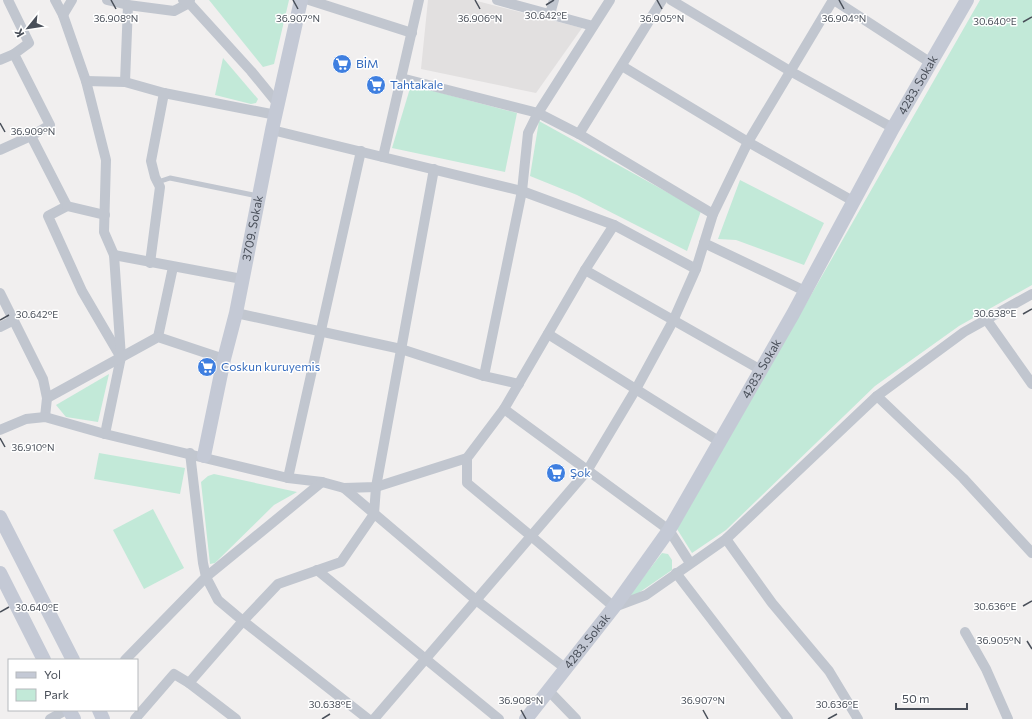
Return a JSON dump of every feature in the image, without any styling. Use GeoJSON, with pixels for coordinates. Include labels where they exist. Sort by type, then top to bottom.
{"type":"FeatureCollection","features":[{"type":"Feature","properties":{"kind":"street"},"geometry":{"type":"LineString","coordinates":[[0,60],[14,54],[29,42],[8,0]]}},
{"type":"Feature","properties":{"kind":"street"},"geometry":{"type":"LineString","coordinates":[[55,0],[62,15],[86,82],[106,160],[104,232],[114,256],[121,357],[105,434]]}},
{"type":"Feature","properties":{"kind":"street"},"geometry":{"type":"LineString","coordinates":[[62,15],[72,0]]}},
{"type":"Feature","properties":{"kind":"street"},"geometry":{"type":"LineString","coordinates":[[112,0],[128,5],[174,11],[187,1],[252,71],[277,109]]}},
{"type":"Feature","properties":{"kind":"street","name":"3709. Sokak"},"geometry":{"type":"LineString","coordinates":[[204,456],[224,359],[236,313],[272,130],[301,0]]}},
{"type":"Feature","properties":{"kind":"street"},"geometry":{"type":"LineString","coordinates":[[309,0],[412,33]]}},
{"type":"Feature","properties":{"kind":"street"},"geometry":{"type":"LineString","coordinates":[[383,157],[419,0]]}},
{"type":"Feature","properties":{"kind":"street"},"geometry":{"type":"LineString","coordinates":[[497,0],[593,26]]}},
{"type":"Feature","properties":{"kind":"street"},"geometry":{"type":"LineString","coordinates":[[550,14],[554,0]]}},
{"type":"Feature","properties":{"kind":"street"},"geometry":{"type":"LineString","coordinates":[[484,376],[522,191],[528,132],[538,113],[610,0]]}},
{"type":"Feature","properties":{"kind":"street"},"geometry":{"type":"LineString","coordinates":[[579,134],[662,0]]}},
{"type":"Feature","properties":{"kind":"street"},"geometry":{"type":"LineString","coordinates":[[671,0],[790,71],[893,128]]}},
{"type":"Feature","properties":{"kind":"street"},"geometry":{"type":"LineString","coordinates":[[374,719],[587,471],[636,389],[673,321],[696,269],[713,214],[748,142],[833,0],[931,63]]}},
{"type":"Feature","properties":{"kind":"street","name":"4283. Sokak"},"geometry":{"type":"LineString","coordinates":[[526,719],[614,607],[669,530],[761,370],[893,128],[967,0]]}},
{"type":"Feature","properties":{"kind":"street"},"geometry":{"type":"LineString","coordinates":[[125,82],[128,5]]}},
{"type":"Feature","properties":{"kind":"street"},"geometry":{"type":"LineString","coordinates":[[0,150],[31,136],[50,125],[14,54]]}},
{"type":"Feature","properties":{"kind":"street"},"geometry":{"type":"LineString","coordinates":[[622,66],[748,142],[853,201]]}},
{"type":"Feature","properties":{"kind":"street"},"geometry":{"type":"LineString","coordinates":[[401,78],[538,113],[579,134],[713,214]]}},
{"type":"Feature","properties":{"kind":"street"},"geometry":{"type":"LineString","coordinates":[[86,82],[125,82],[164,92],[277,109]]}},
{"type":"Feature","properties":{"kind":"street"},"geometry":{"type":"LineString","coordinates":[[150,263],[160,187],[151,161],[164,92]]}},
{"type":"Feature","properties":{"kind":"street"},"geometry":{"type":"LineString","coordinates":[[272,130],[522,191],[614,225],[696,269]]}},
{"type":"Feature","properties":{"kind":"street"},"geometry":{"type":"LineString","coordinates":[[31,136],[67,206]]}},
{"type":"Feature","properties":{"kind":"street"},"geometry":{"type":"LineString","coordinates":[[288,478],[361,152]]}},
{"type":"Feature","properties":{"kind":"street"},"geometry":{"type":"LineString","coordinates":[[189,683],[243,621],[278,584],[341,562],[374,514],[376,487],[434,169]]}},
{"type":"Feature","properties":{"kind":"street"},"geometry":{"type":"LineString","coordinates":[[105,215],[67,206],[48,216],[82,291],[121,357]]}},
{"type":"Feature","properties":{"kind":"street"},"geometry":{"type":"LineString","coordinates":[[0,430],[26,419],[46,417],[105,434],[204,456],[288,478],[322,482],[344,488],[376,487],[467,458],[504,409],[584,270],[614,225]]}},
{"type":"Feature","properties":{"kind":"street"},"geometry":{"type":"LineString","coordinates":[[704,243],[805,291]]}},
{"type":"Feature","properties":{"kind":"street"},"geometry":{"type":"LineString","coordinates":[[114,256],[242,279]]}},
{"type":"Feature","properties":{"kind":"street"},"geometry":{"type":"LineString","coordinates":[[158,337],[173,267]]}},
{"type":"Feature","properties":{"kind":"street"},"geometry":{"type":"LineString","coordinates":[[584,270],[761,370]]}},
{"type":"Feature","properties":{"kind":"street"},"geometry":{"type":"LineString","coordinates":[[0,293],[43,379],[47,398],[46,417]]}},
{"type":"Feature","properties":{"kind":"street"},"geometry":{"type":"LineString","coordinates":[[467,458],[467,483],[532,536],[614,607],[646,595],[726,539],[877,396],[964,332],[1032,294]]}},
{"type":"Feature","properties":{"kind":"street"},"geometry":{"type":"LineString","coordinates":[[236,313],[401,349],[484,376],[519,384]]}},
{"type":"Feature","properties":{"kind":"street"},"geometry":{"type":"LineString","coordinates":[[0,327],[14,320]]}},
{"type":"Feature","properties":{"kind":"street"},"geometry":{"type":"LineString","coordinates":[[986,320],[1032,384]]}},
{"type":"Feature","properties":{"kind":"street"},"geometry":{"type":"LineString","coordinates":[[548,334],[720,442]]}},
{"type":"Feature","properties":{"kind":"street"},"geometry":{"type":"LineString","coordinates":[[47,398],[158,337],[224,359]]}},
{"type":"Feature","properties":{"kind":"street"},"geometry":{"type":"LineString","coordinates":[[877,396],[963,478],[1032,553]]}},
{"type":"Feature","properties":{"kind":"street"},"geometry":{"type":"LineString","coordinates":[[504,409],[669,530],[690,563]]}},
{"type":"Feature","properties":{"kind":"street"},"geometry":{"type":"LineString","coordinates":[[190,453],[203,563],[206,577],[218,600],[368,719]]}},
{"type":"Feature","properties":{"kind":"street"},"geometry":{"type":"LineString","coordinates":[[126,659],[206,577],[322,482]]}},
{"type":"Feature","properties":{"kind":"street"},"geometry":{"type":"LineString","coordinates":[[344,488],[476,600],[565,668]]}},
{"type":"Feature","properties":{"kind":"street"},"geometry":{"type":"LineString","coordinates":[[0,517],[72,659]]}},
{"type":"Feature","properties":{"kind":"street"},"geometry":{"type":"LineString","coordinates":[[726,539],[772,603],[829,671],[858,719]]}},
{"type":"Feature","properties":{"kind":"street"},"geometry":{"type":"LineString","coordinates":[[317,570],[425,660],[499,719]]}},
{"type":"Feature","properties":{"kind":"street"},"geometry":{"type":"LineString","coordinates":[[0,573],[43,659]]}},
{"type":"Feature","properties":{"kind":"street"},"geometry":{"type":"LineString","coordinates":[[676,573],[788,719]]}},
{"type":"Feature","properties":{"kind":"street"},"geometry":{"type":"LineString","coordinates":[[965,632],[986,669],[1008,719]]}},
{"type":"Feature","properties":{"kind":"street"},"geometry":{"type":"LineString","coordinates":[[135,719],[174,674],[189,683],[236,719]]}},
{"type":"Feature","properties":{"kind":"street"},"geometry":{"type":"LineString","coordinates":[[548,690],[576,719]]}},
{"type":"Feature","properties":{"kind":"street"},"geometry":{"type":"LineString","coordinates":[[50,719],[64,711]]}},
{"type":"Feature","properties":{"kind":"lane"},"geometry":{"type":"LineString","coordinates":[[158,182],[170,178],[259,196]]}},
{"type":"Feature","properties":{"kind":"shaded area"},"geometry":{"type":"Polygon","coordinates":[[[428,0],[473,0],[582,28],[536,93],[421,69],[428,0]]]}},
{"type":"Feature","properties":{"kind":"green space"},"geometry":{"type":"Polygon","coordinates":[[[209,0],[289,0],[274,64],[263,67],[209,0]]]}},
{"type":"Feature","properties":{"kind":"green space"},"geometry":{"type":"Polygon","coordinates":[[[980,0],[1032,0],[1032,285],[959,326],[875,386],[726,530],[692,553],[677,529],[980,0]]]}},
{"type":"Feature","properties":{"kind":"green space"},"geometry":{"type":"Polygon","coordinates":[[[223,58],[258,99],[256,103],[251,104],[215,95],[223,58]]]}},
{"type":"Feature","properties":{"kind":"green space"},"geometry":{"type":"Polygon","coordinates":[[[411,85],[517,113],[505,172],[392,148],[411,85]]]}},
{"type":"Feature","properties":{"kind":"green space"},"geometry":{"type":"Polygon","coordinates":[[[539,121],[701,211],[687,251],[577,195],[530,176],[539,121]]]}},
{"type":"Feature","properties":{"kind":"green space"},"geometry":{"type":"Polygon","coordinates":[[[740,180],[824,223],[804,265],[736,240],[718,239],[740,180]]]}},
{"type":"Feature","properties":{"kind":"green space"},"geometry":{"type":"Polygon","coordinates":[[[109,374],[98,422],[66,417],[56,405],[109,374]]]}},
{"type":"Feature","properties":{"kind":"green space"},"geometry":{"type":"Polygon","coordinates":[[[99,453],[185,468],[180,494],[94,479],[99,453]]]}},
{"type":"Feature","properties":{"kind":"green space"},"geometry":{"type":"Polygon","coordinates":[[[214,474],[297,492],[274,505],[215,563],[210,564],[201,482],[208,476],[214,474]]]}},
{"type":"Feature","properties":{"kind":"green space"},"geometry":{"type":"Polygon","coordinates":[[[153,509],[184,568],[144,589],[113,530],[153,509]]]}},
{"type":"Feature","properties":{"kind":"green space"},"geometry":{"type":"Polygon","coordinates":[[[662,553],[668,554],[672,560],[672,570],[637,594],[627,598],[662,553]]]}},
{"type":"Feature","properties":{"kind":"place","name":"BİM"},"geometry":{"type":"Point","coordinates":[342,64]}},
{"type":"Feature","properties":{"kind":"place","name":"Tahtakale"},"geometry":{"type":"Point","coordinates":[376,85]}},
{"type":"Feature","properties":{"kind":"place","name":"Coskun kuruyemis"},"geometry":{"type":"Point","coordinates":[207,367]}},
{"type":"Feature","properties":{"kind":"place","name":"Şok"},"geometry":{"type":"Point","coordinates":[556,473]}}]}
